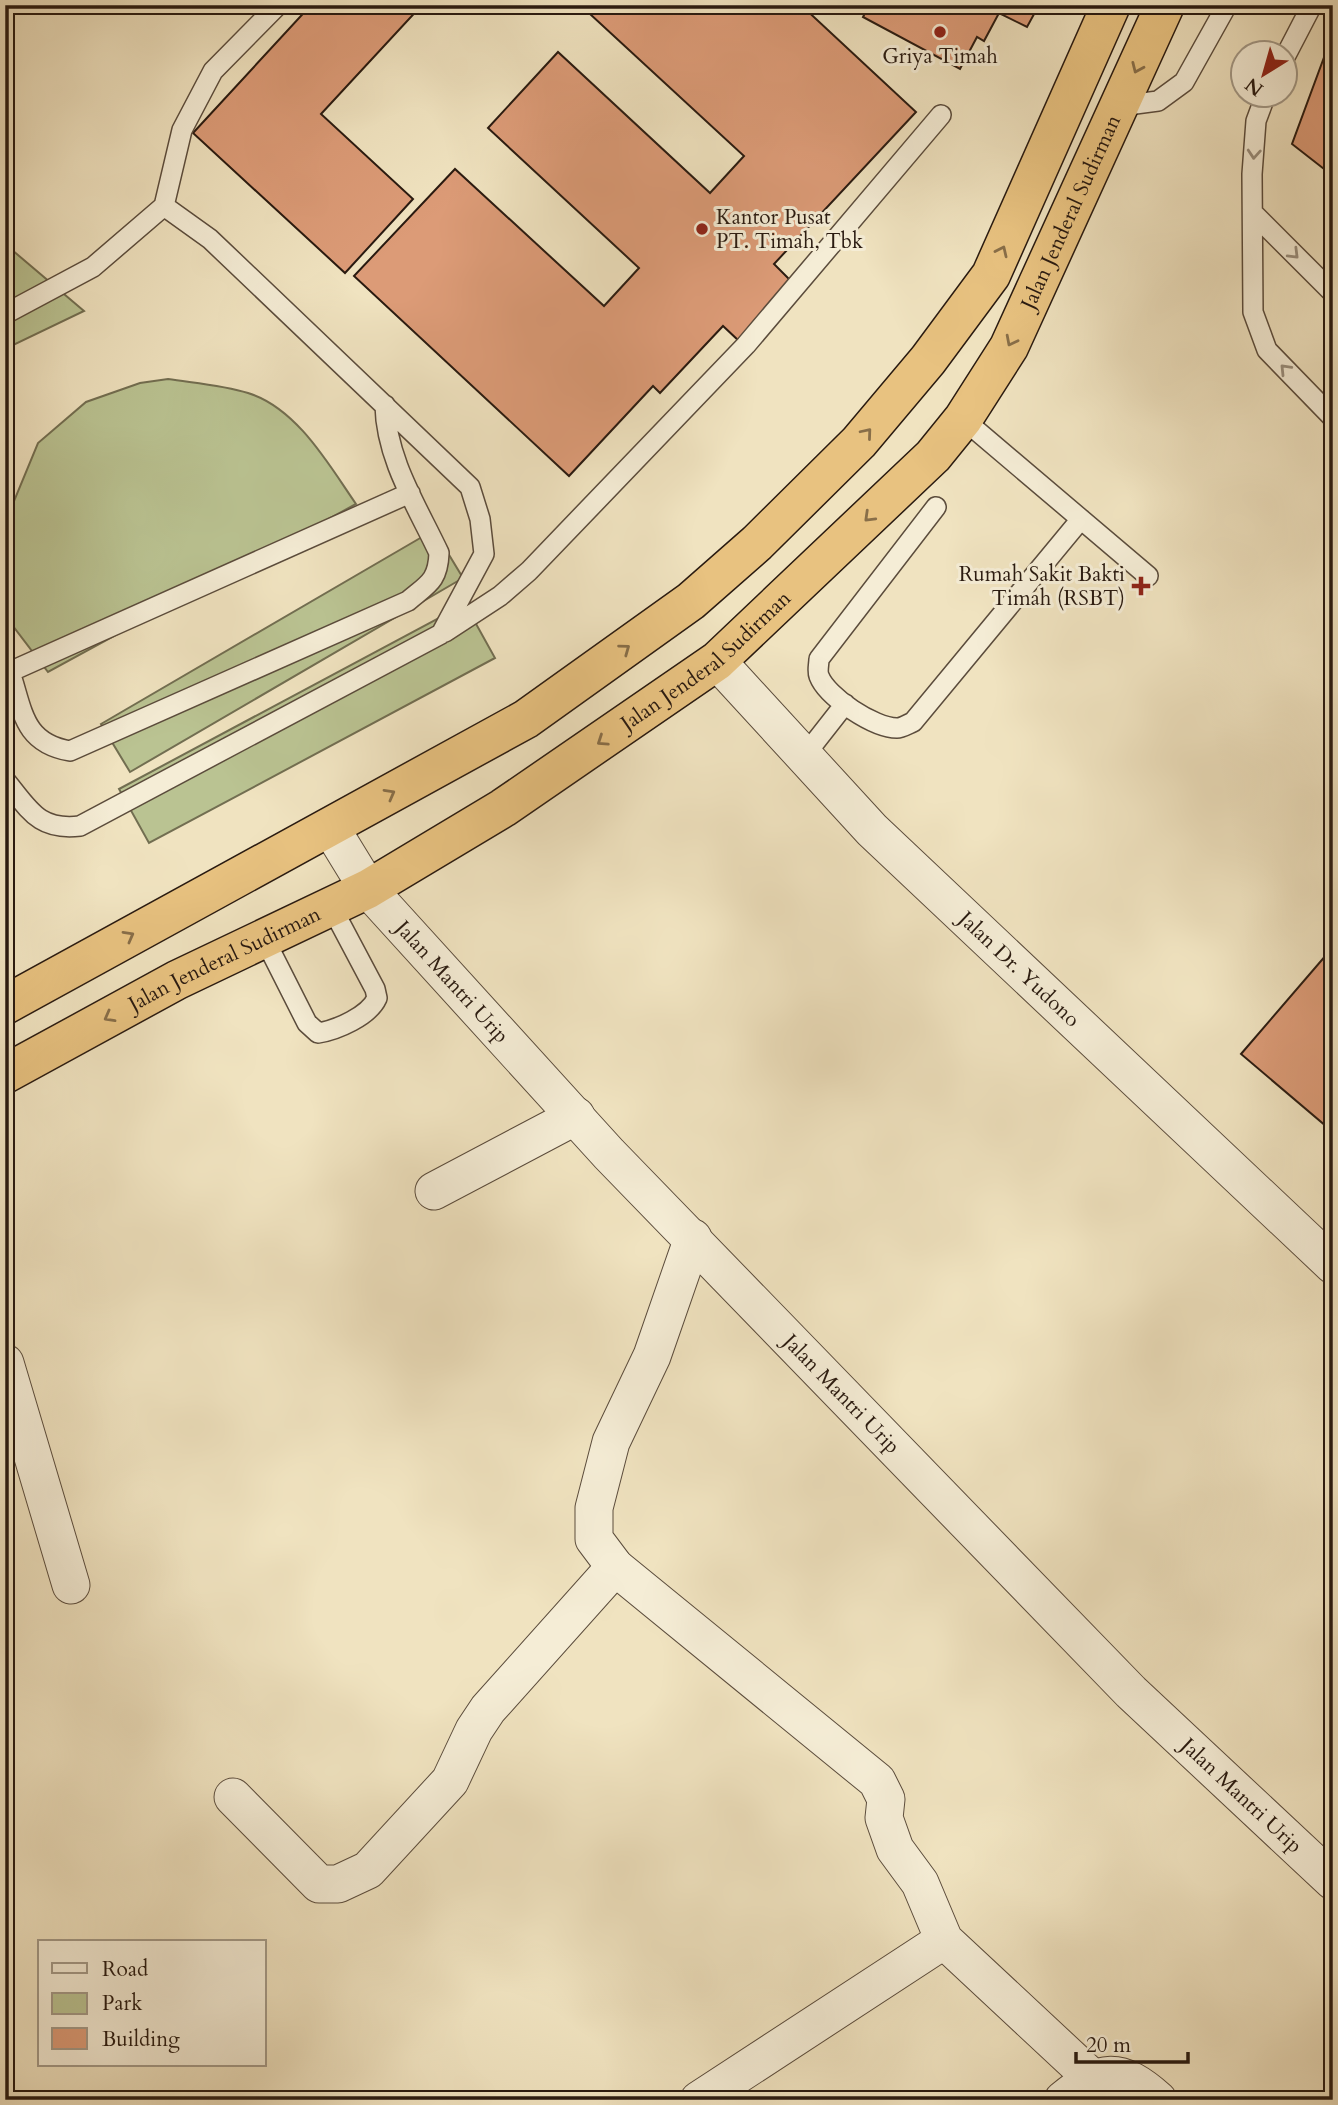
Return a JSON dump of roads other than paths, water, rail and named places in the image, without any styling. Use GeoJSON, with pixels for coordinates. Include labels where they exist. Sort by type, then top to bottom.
{"type":"FeatureCollection","features":[{"type":"Feature","properties":{"kind":"highway"},"geometry":{"type":"LineString","coordinates":[[5,1005],[526,719],[691,601],[757,543],[859,442],[928,360],[991,275],[1111,5]]}},
{"type":"Feature","properties":{"kind":"highway","name":"Jalan Jenderal Sudirman"},"geometry":{"type":"LineString","coordinates":[[5,1073],[177,980],[368,889],[503,807],[717,662],[933,456],[963,419],[1009,347],[1165,5]]}},
{"type":"Feature","properties":{"kind":"street","name":"Jalan Dr. Yudono"},"geometry":{"type":"LineString","coordinates":[[717,662],[872,830],[1333,1265]]}},
{"type":"Feature","properties":{"kind":"street","name":"Jalan Mantri Urip"},"geometry":{"type":"LineString","coordinates":[[330,827],[368,889],[576,1116],[807,1361],[1121,1682],[1333,1881]]}},
{"type":"Feature","properties":{"kind":"street"},"geometry":{"type":"LineString","coordinates":[[434,1191],[576,1116]]}},
{"type":"Feature","properties":{"kind":"street"},"geometry":{"type":"LineString","coordinates":[[693,1238],[652,1356],[611,1442],[594,1508],[594,1539],[615,1567],[877,1781],[886,1799],[884,1818],[895,1849],[920,1883],[944,1940],[1092,2078]]}},
{"type":"Feature","properties":{"kind":"street"},"geometry":{"type":"LineString","coordinates":[[5,1363],[71,1585]]}},
{"type":"Feature","properties":{"kind":"street"},"geometry":{"type":"LineString","coordinates":[[233,1797],[319,1884],[338,1884],[368,1870],[450,1781],[474,1730],[488,1709],[615,1567]]}},
{"type":"Feature","properties":{"kind":"street"},"geometry":{"type":"LineString","coordinates":[[699,2100],[944,1940]]}},
{"type":"Feature","properties":{"kind":"street"},"geometry":{"type":"LineString","coordinates":[[1063,2100],[1092,2078],[1112,2074],[1142,2085],[1158,2100]]}},
{"type":"Feature","properties":{"kind":"lane"},"geometry":{"type":"LineString","coordinates":[[5,314],[93,267],[164,206],[182,130],[214,71],[278,5]]}},
{"type":"Feature","properties":{"kind":"lane"},"geometry":{"type":"LineString","coordinates":[[1120,106],[1158,101],[1184,82],[1227,5]]}},
{"type":"Feature","properties":{"kind":"lane"},"geometry":{"type":"LineString","coordinates":[[1295,38],[1312,5]]}},
{"type":"Feature","properties":{"kind":"lane"},"geometry":{"type":"LineString","coordinates":[[1261,108],[1256,121],[1252,174],[1255,215],[1253,312],[1267,350],[1333,418]]}},
{"type":"Feature","properties":{"kind":"lane"},"geometry":{"type":"LineString","coordinates":[[5,780],[44,824],[60,828],[80,826],[441,634],[500,596],[577,522],[746,345],[941,115]]}},
{"type":"Feature","properties":{"kind":"lane"},"geometry":{"type":"LineString","coordinates":[[164,206],[210,239],[470,487],[480,519],[484,554],[441,634]]}},
{"type":"Feature","properties":{"kind":"lane"},"geometry":{"type":"LineString","coordinates":[[1255,215],[1333,293]]}},
{"type":"Feature","properties":{"kind":"lane"},"geometry":{"type":"LineString","coordinates":[[385,405],[386,430],[410,493],[439,553],[439,571],[431,582],[408,601],[70,751],[52,748],[37,740],[8,673],[410,493]]}},
{"type":"Feature","properties":{"kind":"lane"},"geometry":{"type":"LineString","coordinates":[[963,419],[1148,576]]}},
{"type":"Feature","properties":{"kind":"lane"},"geometry":{"type":"LineString","coordinates":[[936,507],[819,659],[818,674],[826,687],[845,704],[880,724],[898,728],[913,722],[1082,519]]}},
{"type":"Feature","properties":{"kind":"lane"},"geometry":{"type":"LineString","coordinates":[[805,755],[845,704]]}},
{"type":"Feature","properties":{"kind":"lane"},"geometry":{"type":"LineString","coordinates":[[264,939],[307,1023],[318,1033],[368,1011],[377,998],[375,989],[331,906]]}},
{"type":"Feature","properties":{"kind":"place","name":"Griya Timah"},"geometry":{"type":"Point","coordinates":[940,32]}},
{"type":"Feature","properties":{"kind":"place","name":"Kantor Pusat PT. Timah, Tbk"},"geometry":{"type":"Point","coordinates":[702,229]}},
{"type":"Feature","properties":{"kind":"place","name":"Rumah Sakit Bakti Timah (RSBT)"},"geometry":{"type":"Point","coordinates":[1141,586]}}]}
